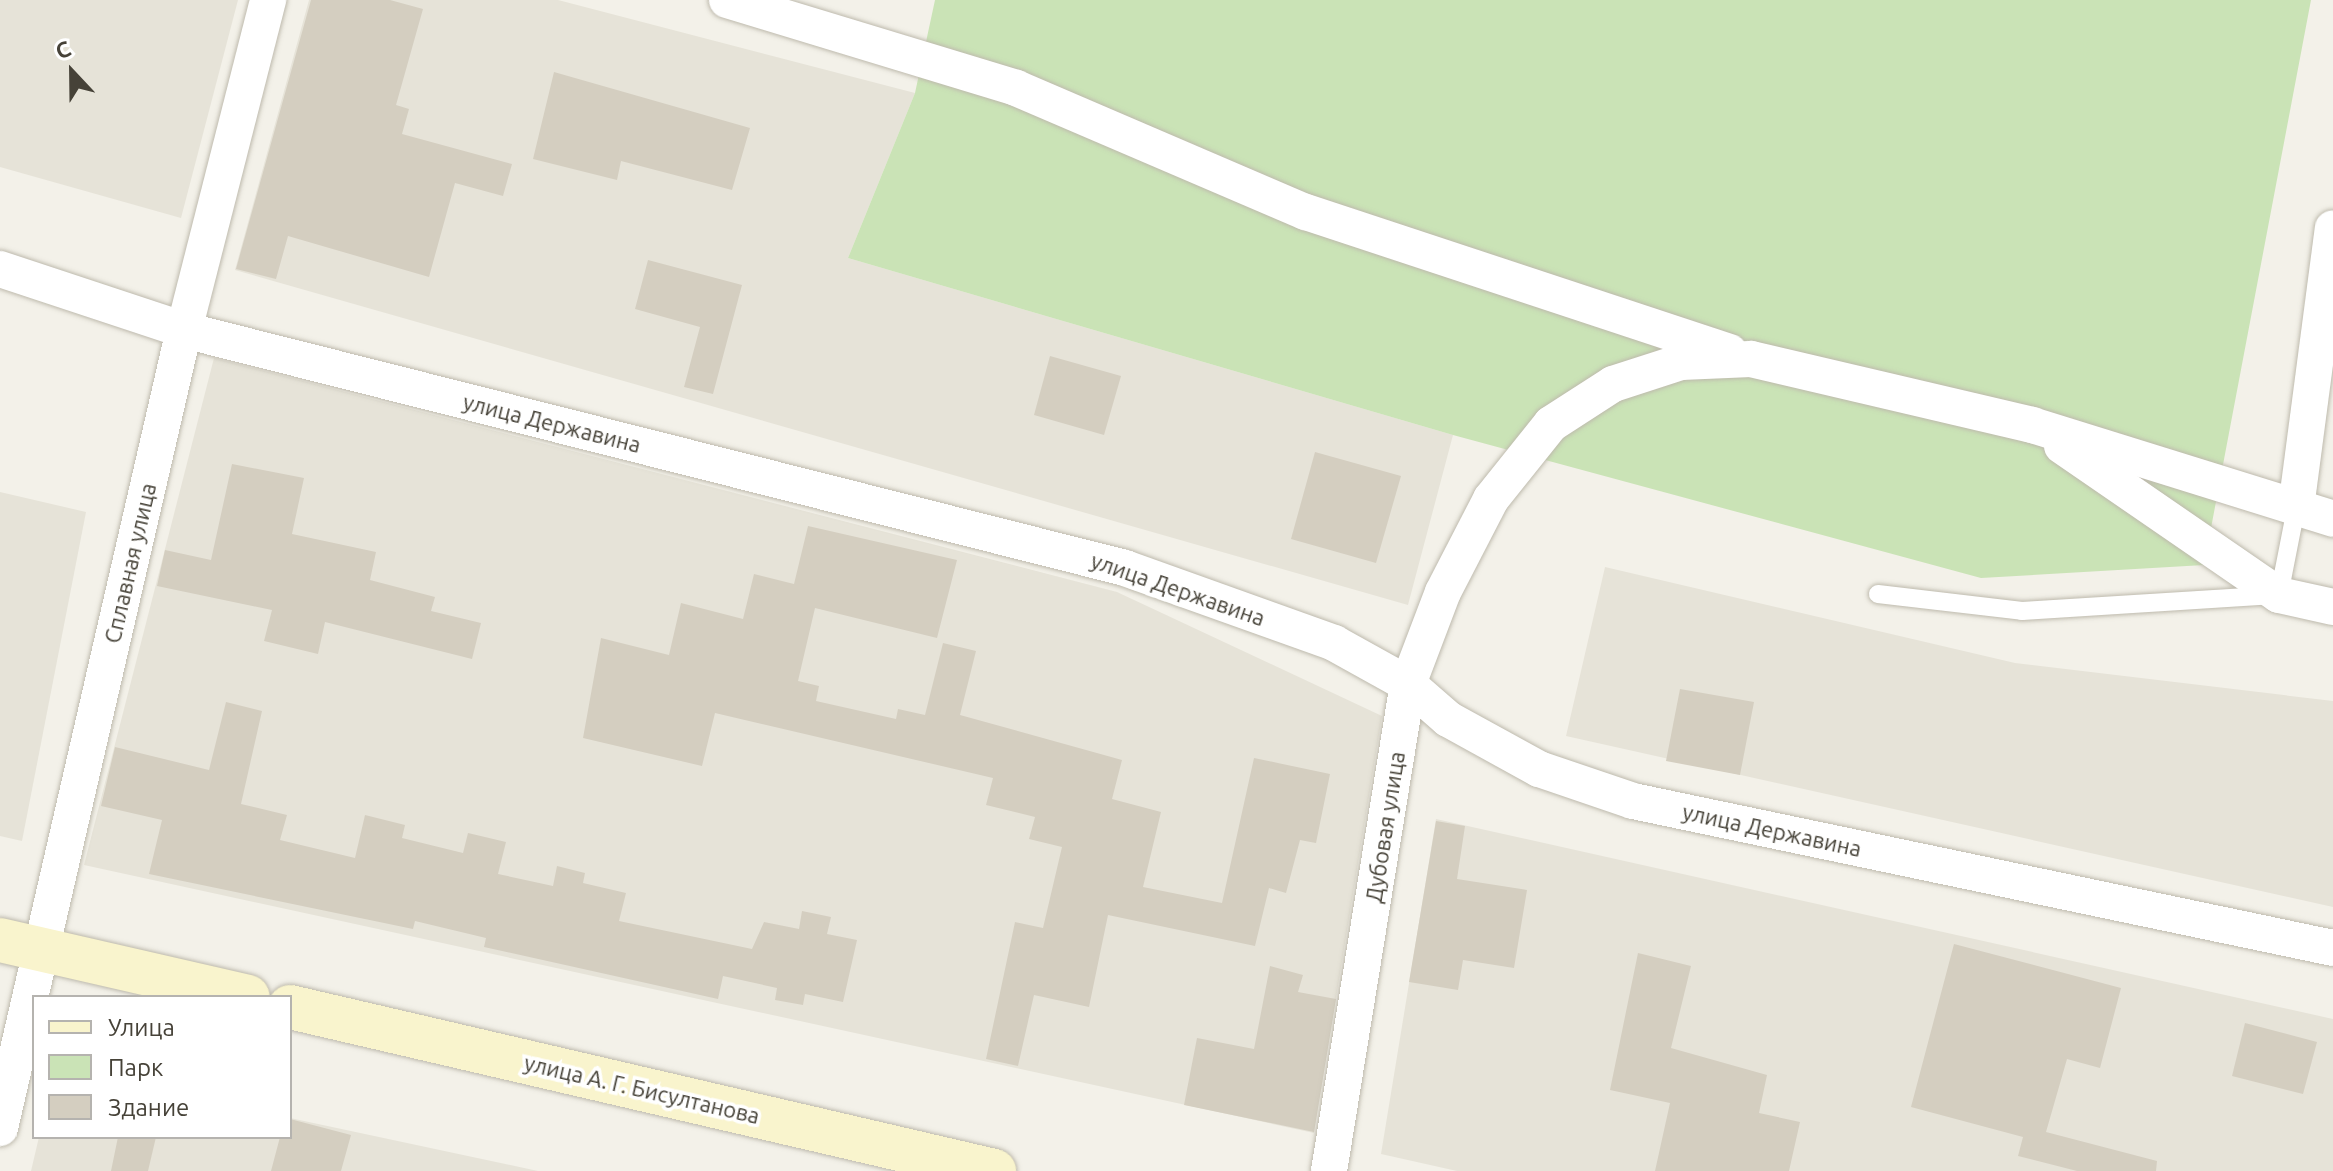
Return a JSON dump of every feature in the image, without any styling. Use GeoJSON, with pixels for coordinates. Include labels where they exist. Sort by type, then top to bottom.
{"type":"FeatureCollection","features":[{"type":"Feature","properties":{"kind":"street","name":"Сплавная улица"},"geometry":{"type":"LineString","coordinates":[[0,1128],[20,944],[184,330],[268,0]]}},
{"type":"Feature","properties":{"kind":"street"},"geometry":{"type":"LineString","coordinates":[[727,0],[1016,88],[1306,212],[1751,359],[2032,425],[2333,519]]}},
{"type":"Feature","properties":{"kind":"street"},"geometry":{"type":"LineString","coordinates":[[2296,508],[2333,228]]}},
{"type":"Feature","properties":{"kind":"street","name":"улица Державина"},"geometry":{"type":"LineString","coordinates":[[0,269],[184,330],[1125,568],[1334,643],[1408,684],[1448,719],[1539,769],[1633,801],[2333,948]]}},
{"type":"Feature","properties":{"kind":"street","name":"Дубовая улица"},"geometry":{"type":"LineString","coordinates":[[1329,1171],[1408,684],[1443,592],[1491,499],[1551,424],[1613,384],[1681,362],[1751,359]]}},
{"type":"Feature","properties":{"kind":"street"},"geometry":{"type":"LineString","coordinates":[[2032,425],[2279,595],[2333,607]]}},
{"type":"Feature","properties":{"kind":"street"},"geometry":{"type":"LineString","coordinates":[[20,944],[239,995]]}},
{"type":"Feature","properties":{"kind":"street","name":"улица А. Г. Бисултанова"},"geometry":{"type":"LineString","coordinates":[[292,1007],[994,1171]]}},
{"type":"Feature","properties":{"kind":"lane"},"geometry":{"type":"LineString","coordinates":[[1878,594],[1972,610],[2022,611],[2279,595],[2296,508]]}},
{"type":"Feature","properties":{"kind":"shaded area"},"geometry":{"type":"Polygon","coordinates":[[[0,0],[238,0],[181,218],[0,167],[0,0]]]}},
{"type":"Feature","properties":{"kind":"shaded area"},"geometry":{"type":"Polygon","coordinates":[[[309,0],[558,0],[915,93],[848,258],[1453,435],[1408,605],[235,270],[309,0]]]}},
{"type":"Feature","properties":{"kind":"shaded area"},"geometry":{"type":"Polygon","coordinates":[[[214,358],[1117,592],[1382,716],[1314,1133],[84,865],[214,358]]]}},
{"type":"Feature","properties":{"kind":"shaded area"},"geometry":{"type":"Polygon","coordinates":[[[0,492],[86,512],[22,841],[0,836],[0,492]]]}},
{"type":"Feature","properties":{"kind":"shaded area"},"geometry":{"type":"Polygon","coordinates":[[[1605,567],[2015,663],[2333,701],[2333,907],[1566,736],[1605,567]]]}},
{"type":"Feature","properties":{"kind":"shaded area"},"geometry":{"type":"Polygon","coordinates":[[[1436,819],[2333,1019],[2333,1171],[1457,1171],[1381,1154],[1436,819]]]}},
{"type":"Feature","properties":{"kind":"shaded area"},"geometry":{"type":"Polygon","coordinates":[[[292,1118],[538,1171],[31,1171],[39,1139],[292,1139],[292,1118]]]}},
{"type":"Feature","properties":{"kind":"green space"},"geometry":{"type":"Polygon","coordinates":[[[935,0],[2311,0],[2204,565],[1981,578],[1453,435],[848,258],[915,93],[935,0]]]}},
{"type":"Feature","properties":{"kind":"building"},"geometry":{"type":"Polygon","coordinates":[[[311,0],[390,0],[423,9],[396,105],[409,109],[402,134],[512,164],[503,196],[455,183],[429,277],[288,236],[276,279],[236,269],[311,0]]]}},
{"type":"Feature","properties":{"kind":"building"},"geometry":{"type":"Polygon","coordinates":[[[554,72],[750,128],[732,190],[621,161],[617,180],[533,159],[554,72]]]}},
{"type":"Feature","properties":{"kind":"building"},"geometry":{"type":"Polygon","coordinates":[[[648,260],[742,285],[713,394],[684,387],[700,327],[635,309],[648,260]]]}},
{"type":"Feature","properties":{"kind":"building"},"geometry":{"type":"Polygon","coordinates":[[[1050,356],[1121,376],[1104,435],[1034,415],[1050,356]]]}},
{"type":"Feature","properties":{"kind":"building"},"geometry":{"type":"Polygon","coordinates":[[[1315,452],[1401,476],[1376,563],[1291,539],[1315,452]]]}},
{"type":"Feature","properties":{"kind":"building"},"geometry":{"type":"Polygon","coordinates":[[[232,464],[304,478],[292,534],[376,552],[370,580],[435,597],[431,611],[481,623],[472,659],[325,622],[318,654],[264,641],[272,610],[157,586],[165,550],[211,560],[232,464]]]}},
{"type":"Feature","properties":{"kind":"building"},"geometry":{"type":"Polygon","coordinates":[[[808,526],[957,560],[937,638],[815,608],[798,681],[819,686],[816,701],[896,719],[898,709],[925,715],[943,643],[976,651],[960,715],[1122,760],[1112,799],[1161,812],[1143,887],[1222,903],[1254,758],[1330,774],[1316,843],[1300,840],[1286,893],[1269,888],[1255,946],[1108,915],[1089,1007],[1034,995],[1018,1066],[986,1059],[1015,922],[1043,928],[1062,847],[1029,839],[1035,817],[986,805],[993,778],[715,713],[702,766],[583,738],[601,638],[669,655],[681,603],[743,619],[754,574],[794,584],[808,526]]]}},
{"type":"Feature","properties":{"kind":"building"},"geometry":{"type":"Polygon","coordinates":[[[1680,689],[1754,702],[1740,775],[1666,761],[1680,689]]]}},
{"type":"Feature","properties":{"kind":"building"},"geometry":{"type":"Polygon","coordinates":[[[226,702],[262,711],[241,804],[287,815],[280,840],[355,858],[365,815],[405,825],[402,838],[463,853],[468,833],[506,842],[498,874],[553,886],[557,866],[585,873],[583,883],[626,893],[619,921],[752,949],[764,922],[799,929],[802,911],[831,917],[827,934],[857,940],[843,1002],[805,994],[803,1005],[775,1000],[777,988],[723,976],[718,999],[484,947],[486,938],[415,921],[413,929],[149,874],[162,820],[101,806],[115,747],[209,770],[226,702]]]}},
{"type":"Feature","properties":{"kind":"building"},"geometry":{"type":"Polygon","coordinates":[[[1436,821],[1465,826],[1457,879],[1527,890],[1514,968],[1463,960],[1458,990],[1409,982],[1436,821]]]}},
{"type":"Feature","properties":{"kind":"building"},"geometry":{"type":"Polygon","coordinates":[[[1954,944],[2121,988],[2100,1068],[2067,1059],[2046,1132],[2157,1161],[2156,1171],[2077,1171],[2018,1156],[2023,1137],[1911,1107],[1954,944]]]}},
{"type":"Feature","properties":{"kind":"building"},"geometry":{"type":"Polygon","coordinates":[[[1638,953],[1691,966],[1671,1048],[1767,1075],[1759,1113],[1800,1122],[1789,1171],[1655,1171],[1670,1103],[1610,1090],[1638,953]]]}},
{"type":"Feature","properties":{"kind":"building"},"geometry":{"type":"Polygon","coordinates":[[[1270,966],[1303,975],[1298,992],[1336,999],[1314,1132],[1184,1105],[1197,1038],[1254,1049],[1270,966]]]}},
{"type":"Feature","properties":{"kind":"building"},"geometry":{"type":"Polygon","coordinates":[[[2245,1023],[2317,1042],[2303,1094],[2232,1076],[2245,1023]]]}},
{"type":"Feature","properties":{"kind":"building"},"geometry":{"type":"Polygon","coordinates":[[[292,1120],[351,1135],[341,1171],[271,1171],[279,1139],[292,1139],[292,1120]]]}},
{"type":"Feature","properties":{"kind":"building"},"geometry":{"type":"Polygon","coordinates":[[[118,1139],[156,1139],[148,1171],[111,1171],[118,1139]]]}}]}
